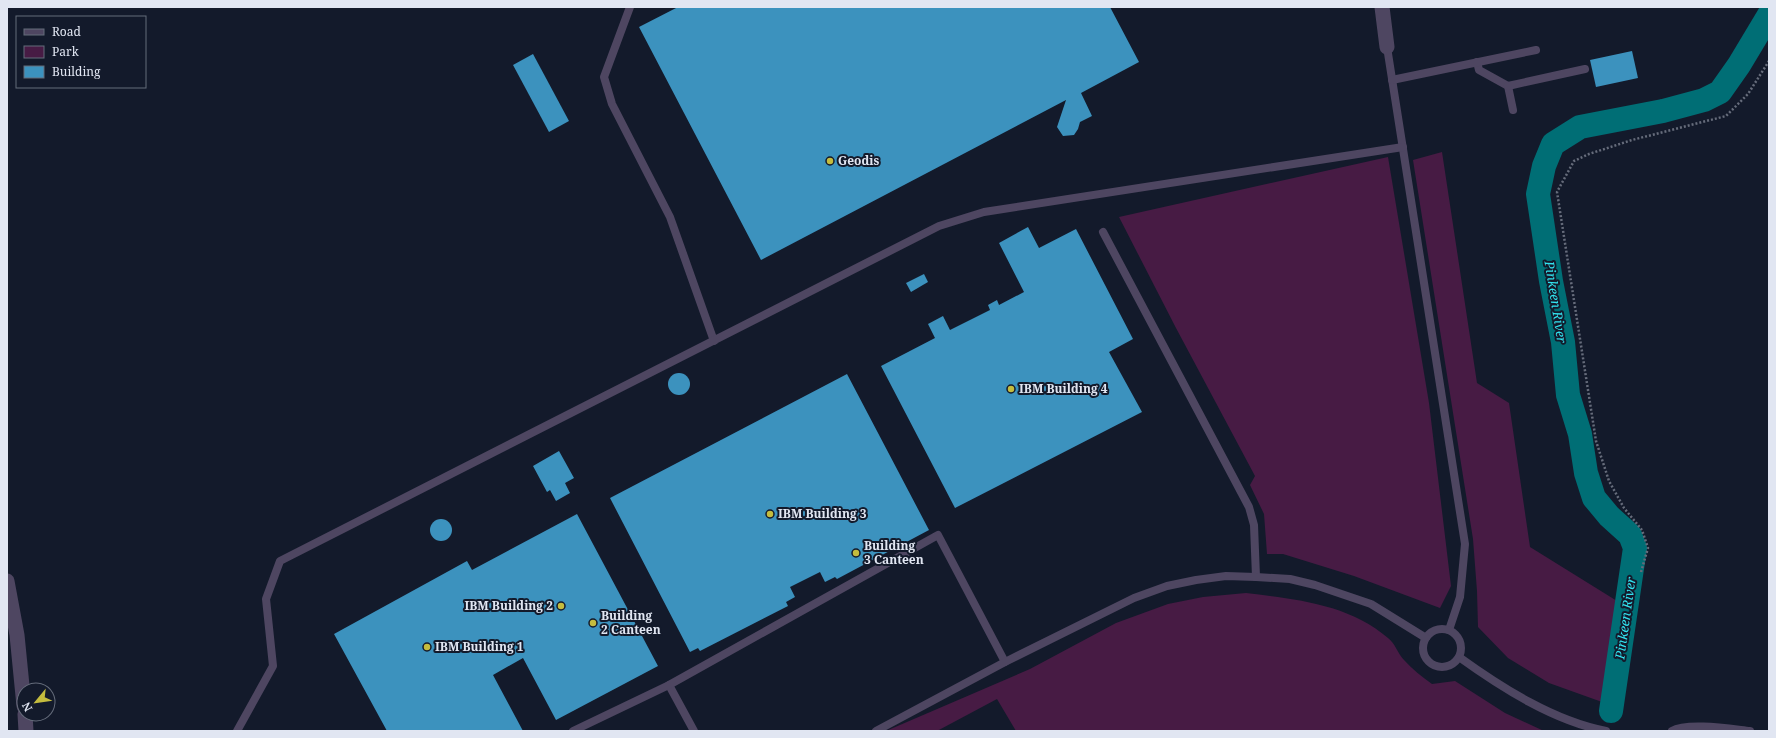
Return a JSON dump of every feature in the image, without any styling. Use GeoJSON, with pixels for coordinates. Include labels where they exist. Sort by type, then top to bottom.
{"type":"FeatureCollection","features":[{"type":"Feature","properties":{"kind":"street"},"geometry":{"type":"LineString","coordinates":[[1382,7],[1386,46]]}},
{"type":"Feature","properties":{"kind":"street"},"geometry":{"type":"LineString","coordinates":[[7,581],[17,635],[22,682]]}},
{"type":"Feature","properties":{"kind":"lane"},"geometry":{"type":"LineString","coordinates":[[630,7],[604,77],[612,104],[670,217],[714,341]]}},
{"type":"Feature","properties":{"kind":"lane"},"geometry":{"type":"LineString","coordinates":[[1386,46],[1465,544],[1460,597],[1449,630]]}},
{"type":"Feature","properties":{"kind":"lane"},"geometry":{"type":"LineString","coordinates":[[1392,80],[1536,50]]}},
{"type":"Feature","properties":{"kind":"lane"},"geometry":{"type":"LineString","coordinates":[[1478,62],[1479,70],[1508,86],[1586,69]]}},
{"type":"Feature","properties":{"kind":"lane"},"geometry":{"type":"LineString","coordinates":[[1508,86],[1513,110]]}},
{"type":"Feature","properties":{"kind":"lane"},"geometry":{"type":"LineString","coordinates":[[237,731],[273,666],[266,598],[280,561],[939,226],[984,212],[1403,148]]}},
{"type":"Feature","properties":{"kind":"lane"},"geometry":{"type":"LineString","coordinates":[[1103,232],[1249,508],[1254,525],[1256,577]]}},
{"type":"Feature","properties":{"kind":"lane"},"geometry":{"type":"LineString","coordinates":[[573,731],[669,685],[938,535],[1005,662]]}},
{"type":"Feature","properties":{"kind":"lane"},"geometry":{"type":"LineString","coordinates":[[876,731],[1005,662],[1126,602],[1167,586],[1226,576],[1290,579],[1314,585],[1371,604],[1426,638]]}},
{"type":"Feature","properties":{"kind":"lane"},"geometry":{"type":"LineString","coordinates":[[1436,630],[1449,630],[1459,638],[1461,644],[1460,657],[1451,665],[1445,667],[1433,665],[1428,661],[1423,650],[1426,638],[1436,630]]}},
{"type":"Feature","properties":{"kind":"lane"},"geometry":{"type":"LineString","coordinates":[[1460,657],[1494,682],[1559,716],[1592,728],[1606,731]]}},
{"type":"Feature","properties":{"kind":"lane"},"geometry":{"type":"LineString","coordinates":[[669,685],[694,731]]}},
{"type":"Feature","properties":{"kind":"lane"},"geometry":{"type":"LineString","coordinates":[[1672,731],[1676,728],[1688,726],[1750,731]]}},
{"type":"Feature","properties":{"kind":"path"},"geometry":{"type":"LineString","coordinates":[[1641,572],[1648,548],[1642,530],[1624,508],[1608,481],[1596,440],[1557,192],[1574,161],[1584,156],[1632,140],[1726,116],[1748,94],[1769,61]]}},
{"type":"Feature","properties":{"kind":"green space"},"geometry":{"type":"Polygon","coordinates":[[[1442,152],[1477,383],[1509,403],[1530,547],[1617,601],[1602,702],[1549,683],[1508,658],[1478,627],[1473,539],[1413,160],[1442,152]]]}},
{"type":"Feature","properties":{"kind":"green space"},"geometry":{"type":"Polygon","coordinates":[[[1388,157],[1429,403],[1451,586],[1440,608],[1354,576],[1283,554],[1267,554],[1264,514],[1250,485],[1255,476],[1119,217],[1388,157]]]}},
{"type":"Feature","properties":{"kind":"green space"},"geometry":{"type":"Polygon","coordinates":[[[1246,593],[1321,605],[1356,617],[1373,627],[1390,640],[1402,658],[1417,673],[1432,684],[1455,681],[1505,713],[1544,731],[1016,731],[997,699],[937,731],[886,731],[1030,669],[1116,623],[1168,604],[1203,597],[1246,593]]]}},
{"type":"Feature","properties":{"kind":"building","name":"Geodis"},"geometry":{"type":"Polygon","coordinates":[[[678,7],[1110,7],[1139,62],[1081,93],[1092,116],[1080,122],[1074,135],[1063,136],[1057,127],[1066,100],[761,260],[639,27],[678,7]]]}},
{"type":"Feature","properties":{"kind":"building"},"geometry":{"type":"Polygon","coordinates":[[[1632,51],[1638,78],[1596,87],[1590,60],[1632,51]]]}},
{"type":"Feature","properties":{"kind":"building"},"geometry":{"type":"Polygon","coordinates":[[[533,54],[569,121],[549,132],[513,65],[533,54]]]}},
{"type":"Feature","properties":{"kind":"building","name":"IBM Building 4"},"geometry":{"type":"Polygon","coordinates":[[[1028,227],[1039,248],[1076,229],[1133,339],[1109,352],[1142,412],[955,508],[881,366],[935,338],[928,324],[943,316],[950,330],[990,310],[988,305],[997,300],[999,305],[1024,292],[999,243],[1028,227]]]}},
{"type":"Feature","properties":{"kind":"building"},"geometry":{"type":"Polygon","coordinates":[[[924,274],[928,282],[911,292],[906,283],[924,274]]]}},
{"type":"Feature","properties":{"kind":"building"},"geometry":{"type":"Polygon","coordinates":[[[679,373],[687,376],[690,384],[687,392],[679,395],[671,392],[668,384],[671,376],[679,373]]]}},
{"type":"Feature","properties":{"kind":"building","name":"IBM Building 3"},"geometry":{"type":"Polygon","coordinates":[[[847,374],[929,530],[837,579],[835,577],[825,582],[820,572],[790,587],[795,597],[786,602],[788,606],[700,651],[698,648],[690,652],[610,498],[847,374]]]}},
{"type":"Feature","properties":{"kind":"building"},"geometry":{"type":"Polygon","coordinates":[[[559,451],[574,478],[565,483],[570,493],[556,501],[550,490],[547,492],[533,466],[559,451]]]}},
{"type":"Feature","properties":{"kind":"building"},"geometry":{"type":"Polygon","coordinates":[[[577,514],[658,666],[556,720],[523,658],[493,675],[523,731],[387,731],[334,634],[467,561],[472,570],[577,514]]]}},
{"type":"Feature","properties":{"kind":"building"},"geometry":{"type":"Polygon","coordinates":[[[441,519],[449,522],[452,530],[449,538],[441,541],[433,538],[430,530],[433,522],[441,519]]]}},
{"type":"Feature","properties":{"kind":"waterway","name":"Pinkeen River"},"geometry":{"type":"LineString","coordinates":[[1611,711],[1635,548],[1630,535],[1609,516],[1594,498],[1586,473],[1580,434],[1568,395],[1563,342],[1551,281],[1538,194],[1544,166],[1553,144],[1580,127],[1663,111],[1704,100],[1720,92],[1739,65],[1769,15]]}},
{"type":"Feature","properties":{"kind":"place","name":"Geodis"},"geometry":{"type":"Point","coordinates":[830,161]}},
{"type":"Feature","properties":{"kind":"place","name":"IBM Building 4"},"geometry":{"type":"Point","coordinates":[1011,389]}},
{"type":"Feature","properties":{"kind":"place","name":"IBM Building 3"},"geometry":{"type":"Point","coordinates":[770,514]}},
{"type":"Feature","properties":{"kind":"place","name":"Building 3 Canteen"},"geometry":{"type":"Point","coordinates":[856,553]}},
{"type":"Feature","properties":{"kind":"place","name":"IBM Building 2"},"geometry":{"type":"Point","coordinates":[561,606]}},
{"type":"Feature","properties":{"kind":"place","name":"Building 2 Canteen"},"geometry":{"type":"Point","coordinates":[593,623]}},
{"type":"Feature","properties":{"kind":"place","name":"IBM Building 1"},"geometry":{"type":"Point","coordinates":[427,647]}}]}
